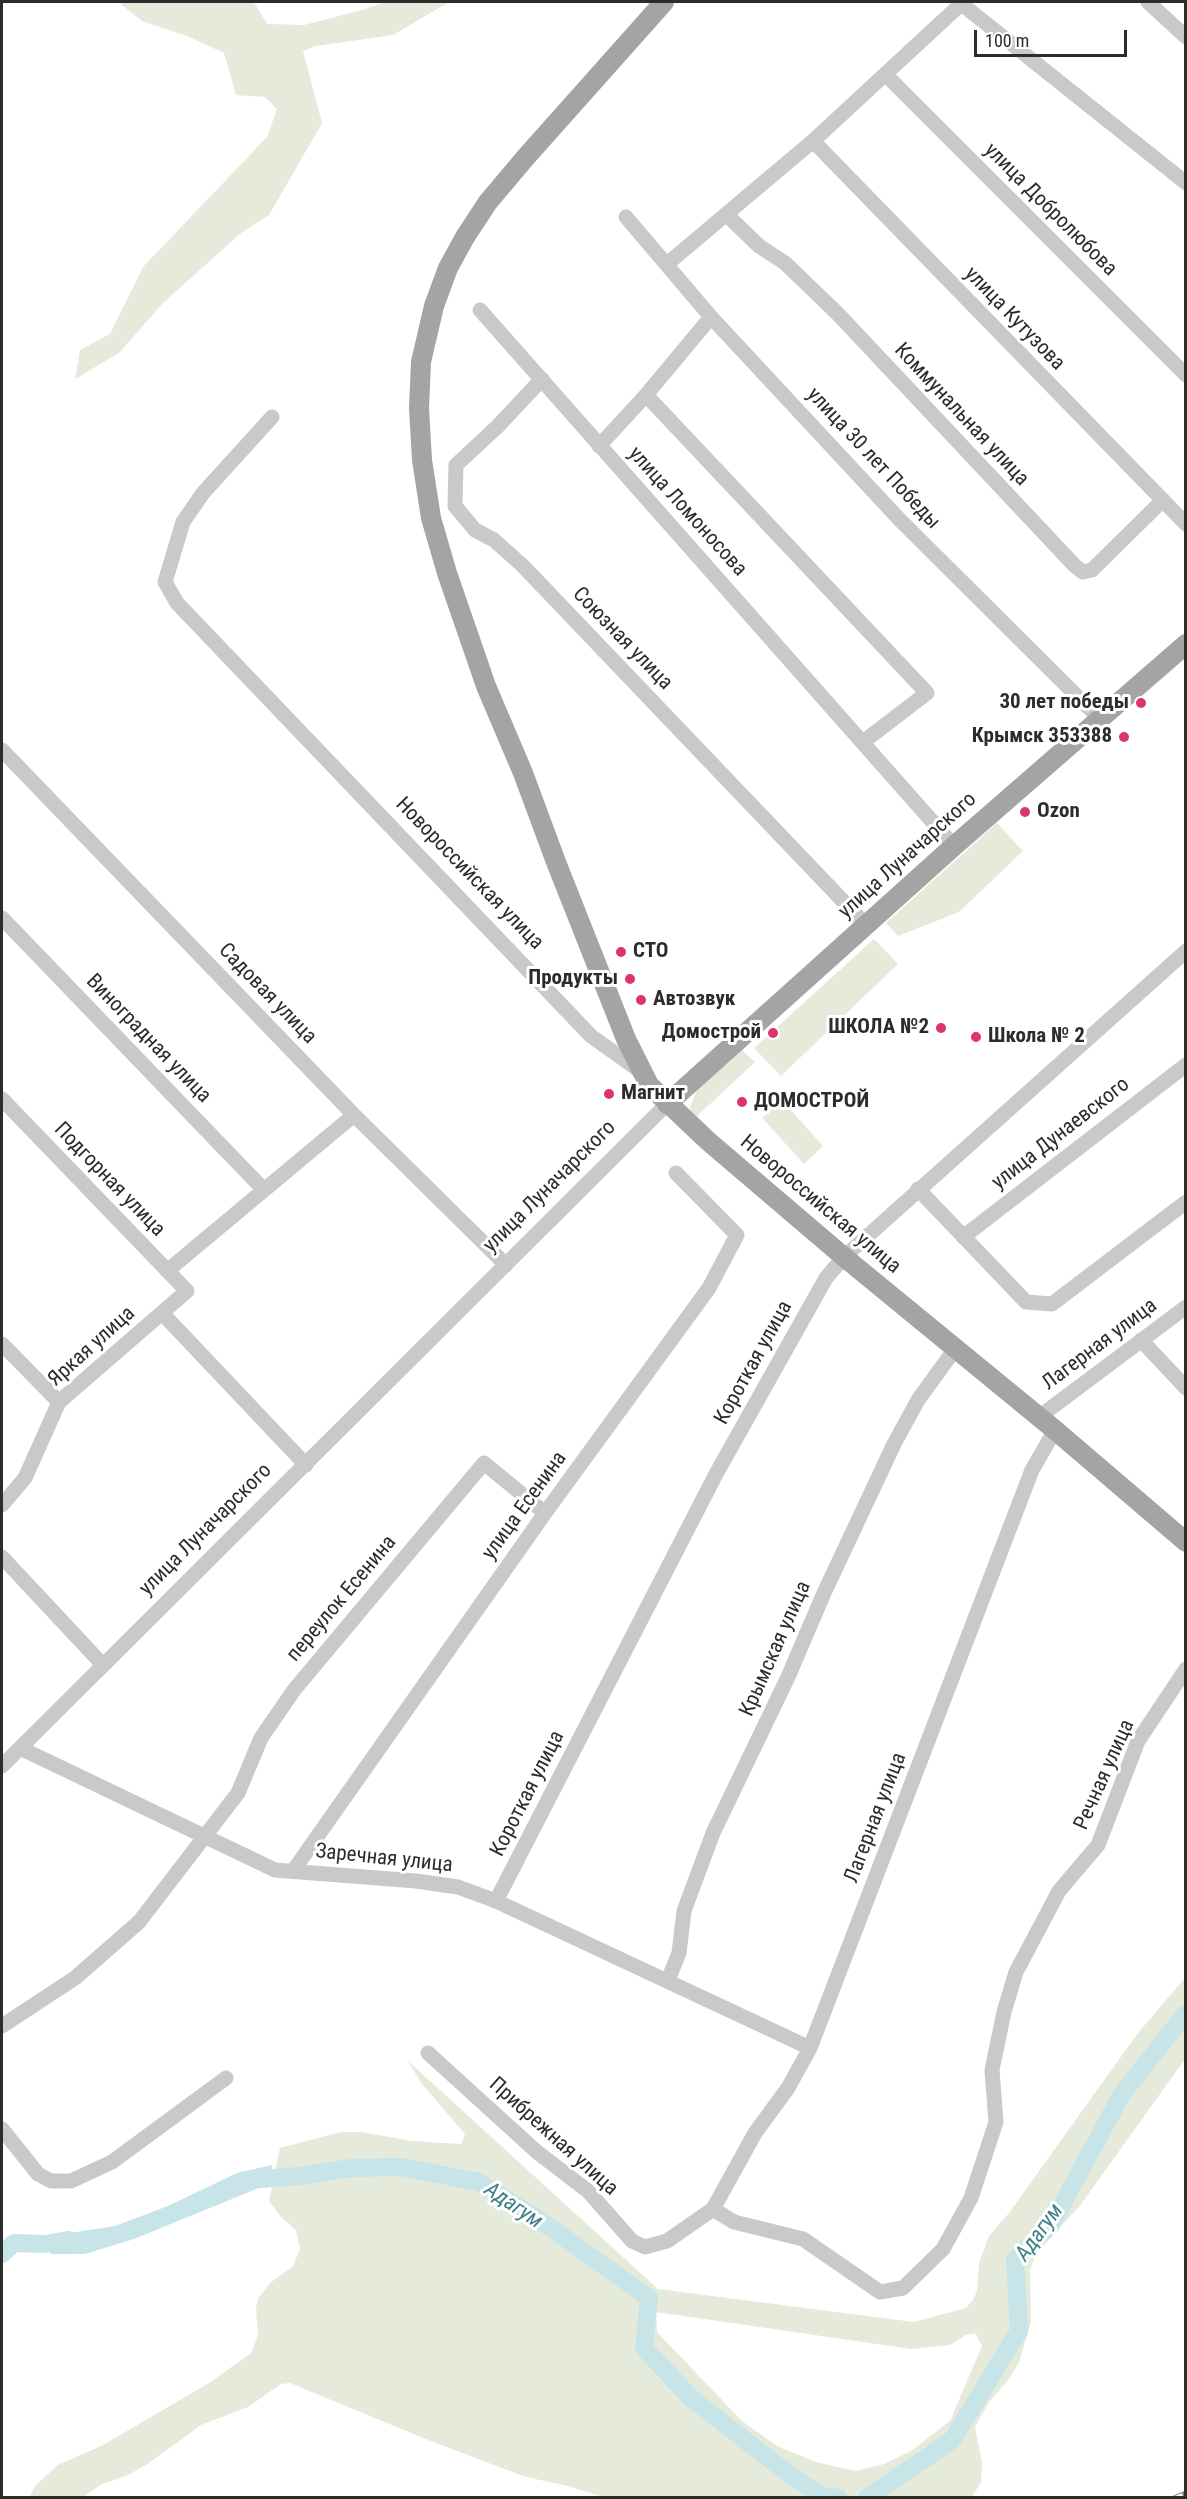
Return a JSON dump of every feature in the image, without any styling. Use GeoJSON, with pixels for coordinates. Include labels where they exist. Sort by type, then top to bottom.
{"type":"FeatureCollection","features":[{"type":"Feature","properties":{"kind":"main road"},"geometry":{"type":"LineString","coordinates":[[640,1071],[486,686],[447,573],[431,518],[422,460],[419,408],[421,362],[434,306],[448,268],[465,237],[488,202],[526,157],[664,2]]}},
{"type":"Feature","properties":{"kind":"main road","name":"улица Луначарского"},"geometry":{"type":"LineString","coordinates":[[667,1104],[954,846],[1185,644]]}},
{"type":"Feature","properties":{"kind":"main road","name":"Новороссийская улица"},"geometry":{"type":"LineString","coordinates":[[640,1071],[649,1085],[667,1104],[844,1257],[1055,1430],[1185,1542]]}},
{"type":"Feature","properties":{"kind":"street"},"geometry":{"type":"LineString","coordinates":[[1148,2],[1185,37]]}},
{"type":"Feature","properties":{"kind":"street"},"geometry":{"type":"LineString","coordinates":[[667,264],[813,141],[960,3],[1185,183]]}},
{"type":"Feature","properties":{"kind":"street","name":"улица Добролюбова"},"geometry":{"type":"LineString","coordinates":[[885,75],[1185,375]]}},
{"type":"Feature","properties":{"kind":"street","name":"улица Кутузова"},"geometry":{"type":"LineString","coordinates":[[813,141],[996,332],[1185,524]]}},
{"type":"Feature","properties":{"kind":"street","name":"Коммунальная улица"},"geometry":{"type":"LineString","coordinates":[[727,215],[759,246],[784,263],[838,314],[1083,572],[1092,570],[1163,500]]}},
{"type":"Feature","properties":{"kind":"street","name":"улица 30 лет Победы"},"geometry":{"type":"LineString","coordinates":[[627,217],[711,317],[899,519],[1100,719]]}},
{"type":"Feature","properties":{"kind":"street","name":"улица Ломоносова"},"geometry":{"type":"LineString","coordinates":[[480,310],[954,846]]}},
{"type":"Feature","properties":{"kind":"street"},"geometry":{"type":"LineString","coordinates":[[599,446],[646,395],[711,317]]}},
{"type":"Feature","properties":{"kind":"street","name":"Союзная улица"},"geometry":{"type":"LineString","coordinates":[[542,380],[456,465],[455,506],[475,530],[494,540],[523,566],[866,925]]}},
{"type":"Feature","properties":{"kind":"street"},"geometry":{"type":"LineString","coordinates":[[646,395],[927,693],[863,742]]}},
{"type":"Feature","properties":{"kind":"street","name":"Новороссийская улица"},"geometry":{"type":"LineString","coordinates":[[272,417],[203,493],[183,522],[165,582],[177,603],[591,1036],[640,1071]]}},
{"type":"Feature","properties":{"kind":"street","name":"Садовая улица"},"geometry":{"type":"LineString","coordinates":[[2,750],[354,1115],[506,1265]]}},
{"type":"Feature","properties":{"kind":"street","name":"Виноградная улица"},"geometry":{"type":"LineString","coordinates":[[2,918],[264,1190]]}},
{"type":"Feature","properties":{"kind":"street","name":"Короткая улица"},"geometry":{"type":"LineString","coordinates":[[496,1901],[716,1474],[826,1278],[844,1257],[918,1189],[1185,951]]}},
{"type":"Feature","properties":{"kind":"street","name":"улица Дунаевского"},"geometry":{"type":"LineString","coordinates":[[963,1237],[1185,1065]]}},
{"type":"Feature","properties":{"kind":"street","name":"Подгорная улица"},"geometry":{"type":"LineString","coordinates":[[2,1099],[187,1291]]}},
{"type":"Feature","properties":{"kind":"street","name":"улица Луначарского"},"geometry":{"type":"LineString","coordinates":[[2,1766],[667,1104]]}},
{"type":"Feature","properties":{"kind":"street"},"geometry":{"type":"LineString","coordinates":[[167,1271],[354,1115]]}},
{"type":"Feature","properties":{"kind":"street","name":"улица Есенина"},"geometry":{"type":"LineString","coordinates":[[293,1871],[545,1513],[709,1288],[737,1235],[676,1173]]}},
{"type":"Feature","properties":{"kind":"street"},"geometry":{"type":"LineString","coordinates":[[918,1189],[1026,1302],[1052,1304],[1185,1202]]}},
{"type":"Feature","properties":{"kind":"street","name":"Яркая улица"},"geometry":{"type":"LineString","coordinates":[[2,1505],[25,1478],[59,1402],[187,1291]]}},
{"type":"Feature","properties":{"kind":"street","name":"Лагерная улица"},"geometry":{"type":"LineString","coordinates":[[1039,1417],[1185,1307]]}},
{"type":"Feature","properties":{"kind":"street"},"geometry":{"type":"LineString","coordinates":[[162,1313],[306,1465]]}},
{"type":"Feature","properties":{"kind":"street"},"geometry":{"type":"LineString","coordinates":[[1142,1340],[1185,1388]]}},
{"type":"Feature","properties":{"kind":"street"},"geometry":{"type":"LineString","coordinates":[[2,1344],[59,1402]]}},
{"type":"Feature","properties":{"kind":"street","name":"Крымская улица"},"geometry":{"type":"LineString","coordinates":[[668,1980],[679,1953],[684,1911],[712,1833],[788,1677],[824,1593],[894,1444],[918,1400],[955,1349]]}},
{"type":"Feature","properties":{"kind":"street","name":"Лагерная улица"},"geometry":{"type":"LineString","coordinates":[[713,2210],[755,2133],[788,2088],[810,2048],[1032,1470],[1055,1430]]}},
{"type":"Feature","properties":{"kind":"street","name":"переулок Есенина"},"geometry":{"type":"LineString","coordinates":[[204,1837],[237,1793],[261,1738],[294,1690],[484,1463],[545,1513]]}},
{"type":"Feature","properties":{"kind":"street"},"geometry":{"type":"LineString","coordinates":[[2,1557],[103,1665]]}},
{"type":"Feature","properties":{"kind":"street","name":"Речная улица"},"geometry":{"type":"LineString","coordinates":[[713,2210],[734,2222],[803,2239],[880,2292],[903,2288],[943,2249],[971,2198],[996,2122],[992,2070],[1004,2012],[1016,1972],[1059,1891],[1098,1845],[1138,1741],[1185,1669]]}},
{"type":"Feature","properties":{"kind":"street","name":"Заречная улица"},"geometry":{"type":"LineString","coordinates":[[20,1748],[275,1870],[416,1881],[458,1887],[496,1901],[810,2048]]}},
{"type":"Feature","properties":{"kind":"street"},"geometry":{"type":"LineString","coordinates":[[2,2026],[75,1978],[139,1922],[204,1837]]}},
{"type":"Feature","properties":{"kind":"street","name":"Прибрежная улица"},"geometry":{"type":"LineString","coordinates":[[428,2053],[537,2152],[588,2191],[632,2241],[645,2247],[668,2241],[713,2210]]}},
{"type":"Feature","properties":{"kind":"street"},"geometry":{"type":"LineString","coordinates":[[2,2129],[38,2174],[51,2181],[72,2181],[112,2162],[226,2078]]}},
{"type":"Feature","properties":{"kind":"green space"},"geometry":{"type":"Polygon","coordinates":[[[118,2],[254,2],[267,24],[304,25],[385,2],[449,2],[393,35],[316,46],[303,51],[322,123],[269,215],[241,233],[163,303],[119,353],[75,379],[80,350],[110,334],[143,267],[267,137],[277,109],[265,97],[236,95],[224,53],[187,36],[142,21],[118,2]]]}},
{"type":"Feature","properties":{"kind":"green space"},"geometry":{"type":"Polygon","coordinates":[[[997,823],[1023,851],[959,912],[898,936],[886,923],[997,823]]]}},
{"type":"Feature","properties":{"kind":"green space"},"geometry":{"type":"Polygon","coordinates":[[[874,939],[898,964],[781,1076],[754,1048],[874,939]]]}},
{"type":"Feature","properties":{"kind":"green space"},"geometry":{"type":"Polygon","coordinates":[[[742,1050],[755,1062],[694,1119],[690,1107],[697,1090],[742,1050]]]}},
{"type":"Feature","properties":{"kind":"green space"},"geometry":{"type":"Polygon","coordinates":[[[782,1100],[823,1146],[804,1164],[762,1118],[782,1100]]]}},
{"type":"Feature","properties":{"kind":"green space"},"geometry":{"type":"Polygon","coordinates":[[[1185,1978],[1185,2059],[1079,2207],[1037,2251],[1030,2270],[1031,2322],[1019,2362],[1009,2379],[989,2402],[975,2427],[982,2462],[981,2482],[972,2497],[603,2497],[568,2486],[526,2477],[433,2442],[290,2383],[281,2384],[248,2407],[201,2425],[146,2465],[128,2475],[100,2485],[84,2497],[29,2497],[36,2485],[58,2465],[103,2445],[209,2383],[251,2353],[258,2336],[256,2308],[258,2299],[270,2283],[293,2266],[300,2249],[296,2230],[281,2217],[269,2201],[280,2148],[341,2132],[362,2132],[411,2141],[461,2144],[465,2134],[422,2084],[407,2060],[658,2289],[914,2322],[966,2308],[973,2300],[977,2291],[979,2263],[989,2236],[1009,2213],[1138,2033],[1185,1978]],[[656,2312],[657,2332],[742,2421],[777,2446],[816,2462],[855,2471],[884,2464],[911,2451],[950,2421],[982,2346],[975,2333],[966,2335],[950,2345],[911,2349],[656,2312]]]}},
{"type":"Feature","properties":{"kind":"water"},"geometry":{"type":"Polygon","coordinates":[[[272,2165],[271,2183],[134,2239],[85,2254],[51,2254],[45,2244],[44,2237],[115,2226],[168,2206],[237,2173],[272,2165]]]}},
{"type":"Feature","properties":{"kind":"waterway","name":"Адагум"},"geometry":{"type":"LineString","coordinates":[[867,2498],[952,2440],[1019,2331],[1015,2260],[1051,2225],[1122,2094],[1186,2013]]}},
{"type":"Feature","properties":{"kind":"waterway","name":"Адагум"},"geometry":{"type":"LineString","coordinates":[[249,2180],[352,2168],[402,2167],[478,2182],[541,2221],[649,2298],[644,2348],[692,2399],[821,2496],[839,2498]]}},
{"type":"Feature","properties":{"kind":"waterway","name":"Адагум"},"geometry":{"type":"LineString","coordinates":[[2,2254],[14,2243],[45,2244],[68,2240]]}},
{"type":"Feature","properties":{"kind":"railway"},"geometry":{"type":"LineString","coordinates":[[1174,2498],[1186,2493]]}},
{"type":"Feature","properties":{"kind":"place","name":"30 лет победы"},"geometry":{"type":"Point","coordinates":[1141,703]}},
{"type":"Feature","properties":{"kind":"place","name":"Крымск 353388"},"geometry":{"type":"Point","coordinates":[1124,737]}},
{"type":"Feature","properties":{"kind":"place","name":"Ozon"},"geometry":{"type":"Point","coordinates":[1025,812]}},
{"type":"Feature","properties":{"kind":"place","name":"СТО"},"geometry":{"type":"Point","coordinates":[621,952]}},
{"type":"Feature","properties":{"kind":"place","name":"Продукты"},"geometry":{"type":"Point","coordinates":[630,979]}},
{"type":"Feature","properties":{"kind":"place","name":"Автозвук"},"geometry":{"type":"Point","coordinates":[641,1000]}},
{"type":"Feature","properties":{"kind":"place","name":"ШКОЛА №2"},"geometry":{"type":"Point","coordinates":[941,1028]}},
{"type":"Feature","properties":{"kind":"place","name":"Домострой"},"geometry":{"type":"Point","coordinates":[773,1033]}},
{"type":"Feature","properties":{"kind":"place","name":"Школа № 2"},"geometry":{"type":"Point","coordinates":[976,1037]}},
{"type":"Feature","properties":{"kind":"place","name":"Магнит"},"geometry":{"type":"Point","coordinates":[609,1094]}},
{"type":"Feature","properties":{"kind":"place","name":"ДОМОСТРОЙ"},"geometry":{"type":"Point","coordinates":[742,1102]}}]}
